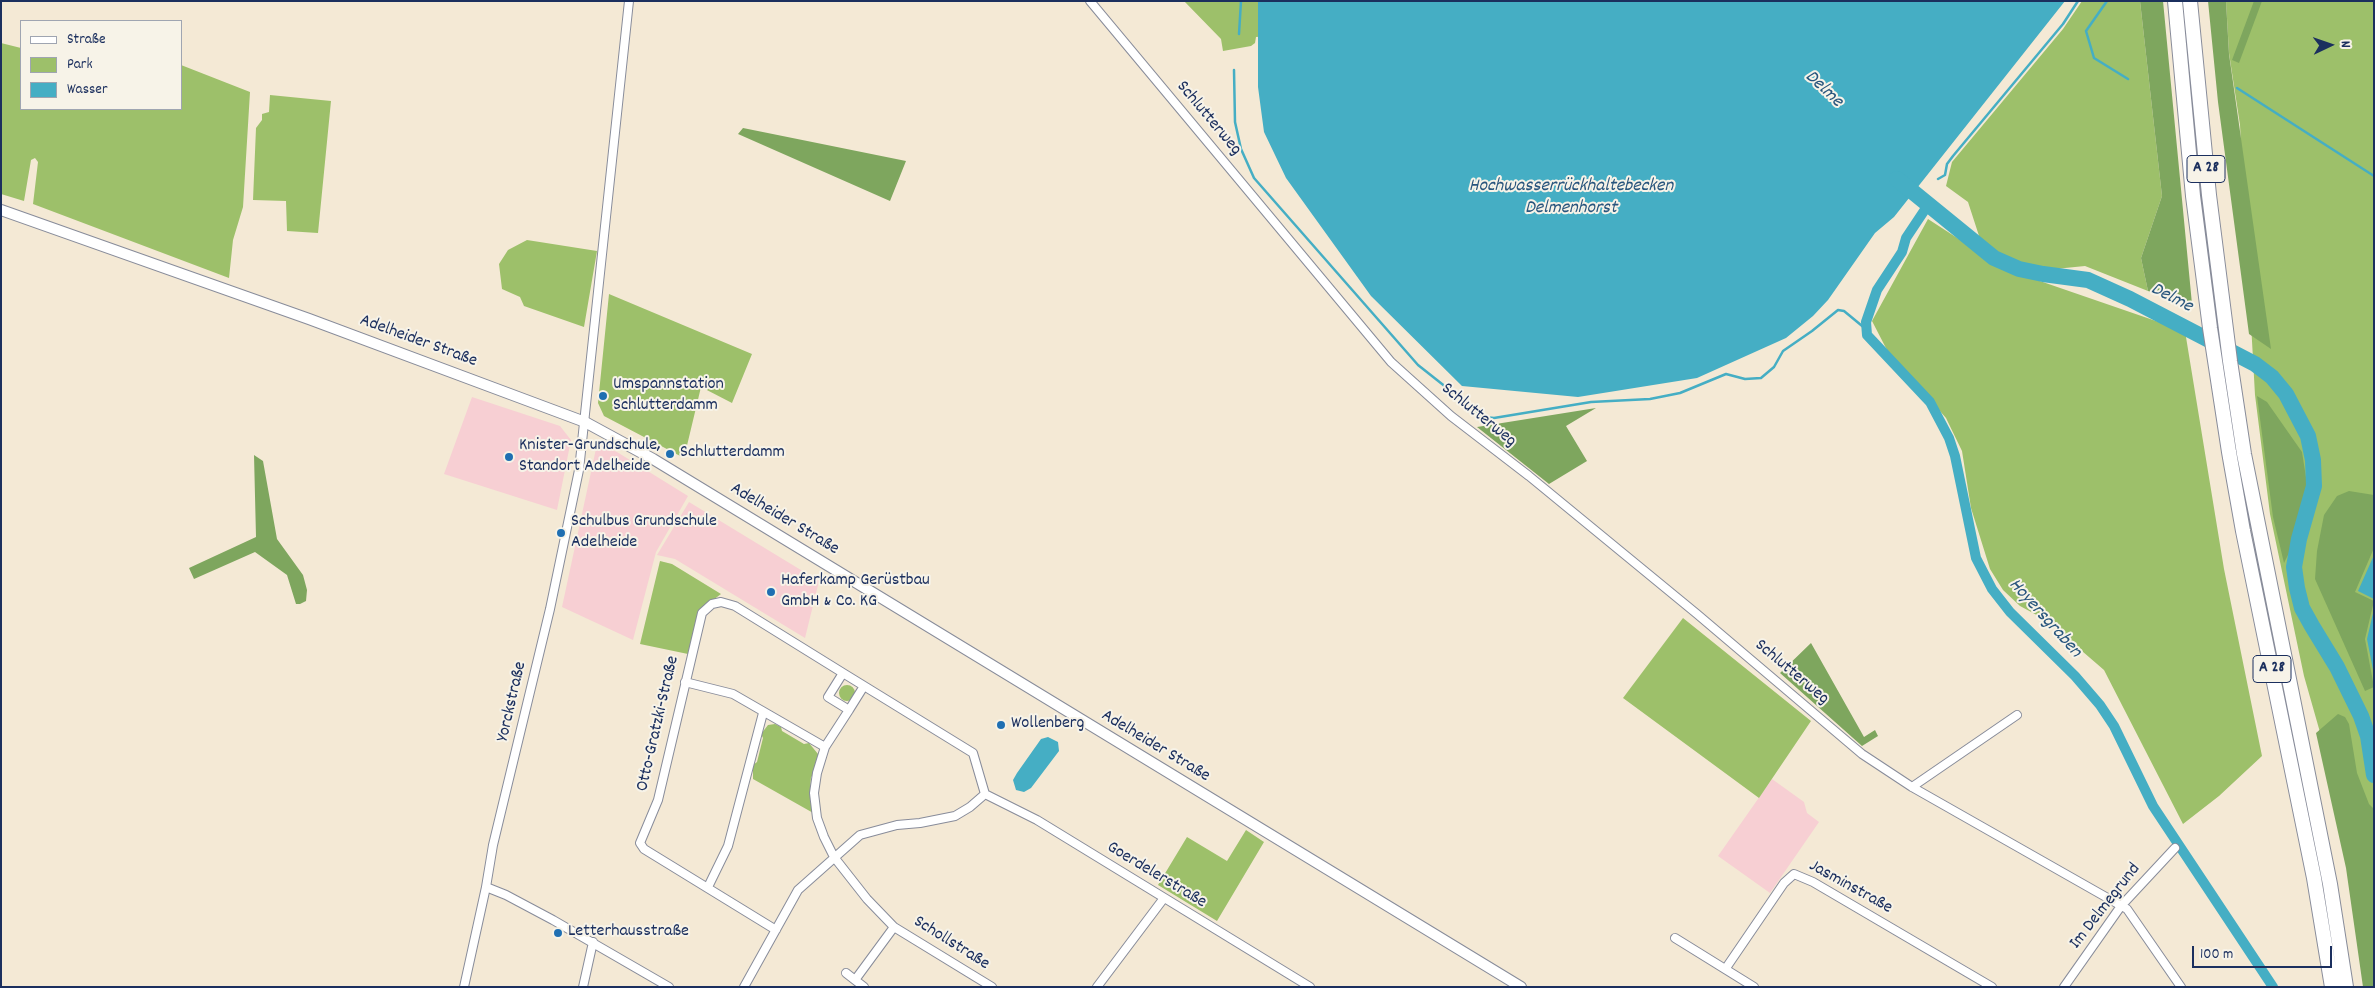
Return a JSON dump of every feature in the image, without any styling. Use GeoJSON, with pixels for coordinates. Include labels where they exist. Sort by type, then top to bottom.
{"type":"FeatureCollection","features":[{"type":"Feature","properties":{"kind":"highway","name":"A 28"},"geometry":{"type":"LineString","coordinates":[[2175,1],[2193,196],[2210,328],[2243,531],[2298,796],[2332,987]]}},
{"type":"Feature","properties":{"kind":"highway","name":"A 28"},"geometry":{"type":"LineString","coordinates":[[2190,1],[2202,130],[2230,361],[2258,528],[2330,884],[2346,987]]}},
{"type":"Feature","properties":{"kind":"main road","name":"Adelheider Straße"},"geometry":{"type":"LineString","coordinates":[[1,210],[309,318],[585,422],[653,459],[1520,987]]}},
{"type":"Feature","properties":{"kind":"street"},"geometry":{"type":"LineString","coordinates":[[585,422],[628,1]]}},
{"type":"Feature","properties":{"kind":"street","name":"Schlutterweg"},"geometry":{"type":"LineString","coordinates":[[1090,1],[1391,362],[1451,416],[1529,476],[1697,614],[1862,754],[1912,787],[2127,909],[2181,987]]}},
{"type":"Feature","properties":{"kind":"street","name":"Yorckstraße"},"geometry":{"type":"LineString","coordinates":[[464,987],[493,846],[517,753],[570,519],[585,422]]}},
{"type":"Feature","properties":{"kind":"street","name":"Otto-Gratzki-Straße"},"geometry":{"type":"LineString","coordinates":[[776,930],[708,887],[644,850],[640,843],[658,800],[702,613],[712,604],[721,602],[735,606],[844,673]]}},
{"type":"Feature","properties":{"kind":"street"},"geometry":{"type":"LineString","coordinates":[[744,987],[798,890],[860,835],[897,825],[920,823],[955,816],[985,794],[973,753],[844,673],[828,697],[849,710]]}},
{"type":"Feature","properties":{"kind":"street"},"geometry":{"type":"LineString","coordinates":[[685,682],[733,694],[763,713],[826,747]]}},
{"type":"Feature","properties":{"kind":"street","name":"Schollstraße"},"geometry":{"type":"LineString","coordinates":[[864,686],[826,747],[816,773],[814,792],[817,818],[824,837],[834,857],[867,900],[894,927],[992,987]]}},
{"type":"Feature","properties":{"kind":"street"},"geometry":{"type":"LineString","coordinates":[[708,887],[728,846],[763,713]]}},
{"type":"Feature","properties":{"kind":"street"},"geometry":{"type":"LineString","coordinates":[[1912,787],[2017,715]]}},
{"type":"Feature","properties":{"kind":"street","name":"Goerdelerstraße"},"geometry":{"type":"LineString","coordinates":[[985,794],[1036,820],[1310,987]]}},
{"type":"Feature","properties":{"kind":"street","name":"Im Delmegrund"},"geometry":{"type":"LineString","coordinates":[[2064,987],[2121,906],[2175,848]]}},
{"type":"Feature","properties":{"kind":"street","name":"Jasminstraße"},"geometry":{"type":"LineString","coordinates":[[1726,968],[1784,883],[1794,874],[1813,882],[1992,987]]}},
{"type":"Feature","properties":{"kind":"street"},"geometry":{"type":"LineString","coordinates":[[486,887],[506,895],[593,942],[670,987]]}},
{"type":"Feature","properties":{"kind":"street"},"geometry":{"type":"LineString","coordinates":[[1097,987],[1164,898]]}},
{"type":"Feature","properties":{"kind":"street","name":"Schollstraße"},"geometry":{"type":"LineString","coordinates":[[855,980],[894,927]]}},
{"type":"Feature","properties":{"kind":"street"},"geometry":{"type":"LineString","coordinates":[[1675,938],[1754,987]]}},
{"type":"Feature","properties":{"kind":"street"},"geometry":{"type":"LineString","coordinates":[[583,987],[593,942]]}},
{"type":"Feature","properties":{"kind":"street"},"geometry":{"type":"LineString","coordinates":[[846,973],[864,987]]}},
{"type":"Feature","properties":{"kind":"shaded area","name":"Knister-Grundschule, Standort Adelheide"},"geometry":{"type":"Polygon","coordinates":[[[472,397],[560,426],[571,440],[557,510],[444,474],[472,397]]]}},
{"type":"Feature","properties":{"kind":"shaded area"},"geometry":{"type":"Polygon","coordinates":[[[597,444],[617,452],[688,496],[656,552],[633,640],[562,607],[597,444]]]}},
{"type":"Feature","properties":{"kind":"shaded area"},"geometry":{"type":"Polygon","coordinates":[[[689,502],[819,581],[805,638],[675,559],[657,555],[689,502]]]}},
{"type":"Feature","properties":{"kind":"shaded area"},"geometry":{"type":"Polygon","coordinates":[[[1772,779],[1804,802],[1807,813],[1819,822],[1770,893],[1718,856],[1772,779]]]}},
{"type":"Feature","properties":{"kind":"green space"},"geometry":{"type":"Polygon","coordinates":[[[1184,1],[1295,1],[1270,36],[1256,37],[1255,43],[1251,46],[1223,51],[1221,39],[1184,1]]]}},
{"type":"Feature","properties":{"kind":"green space"},"geometry":{"type":"Polygon","coordinates":[[[2082,1],[2140,1],[2162,196],[2141,258],[2148,291],[2085,266],[2045,270],[2007,258],[1981,242],[1968,202],[1946,186],[1952,162],[2063,29],[2082,1]]]}},
{"type":"Feature","properties":{"kind":"green space"},"geometry":{"type":"Polygon","coordinates":[[[2140,1],[2163,1],[2192,304],[2148,291],[2141,258],[2162,196],[2140,1]]]}},
{"type":"Feature","properties":{"kind":"green space"},"geometry":{"type":"Polygon","coordinates":[[[2208,1],[2226,1],[2229,54],[2271,349],[2249,334],[2218,102],[2208,1]]]}},
{"type":"Feature","properties":{"kind":"green space"},"geometry":{"type":"Polygon","coordinates":[[[2226,1],[2374,1],[2374,987],[2335,785],[2304,676],[2270,514],[2255,395],[2240,125],[2229,53],[2226,1]]]}},
{"type":"Feature","properties":{"kind":"green space"},"geometry":{"type":"Polygon","coordinates":[[[2254,1],[2262,1],[2239,63],[2232,60],[2254,1]]]}},
{"type":"Feature","properties":{"kind":"green space"},"geometry":{"type":"Polygon","coordinates":[[[1,43],[20,48],[20,110],[182,110],[182,65],[250,92],[243,207],[233,240],[229,278],[33,204],[38,162],[35,158],[31,160],[24,201],[1,194],[1,43]]]}},
{"type":"Feature","properties":{"kind":"green space"},"geometry":{"type":"Polygon","coordinates":[[[270,95],[331,101],[318,233],[287,231],[286,201],[253,200],[256,128],[262,120],[262,114],[269,112],[270,95]]]}},
{"type":"Feature","properties":{"kind":"green space"},"geometry":{"type":"Polygon","coordinates":[[[743,128],[906,161],[890,201],[738,134],[743,128]]]}},
{"type":"Feature","properties":{"kind":"green space"},"geometry":{"type":"Polygon","coordinates":[[[1928,219],[2005,269],[2185,331],[2224,569],[2262,756],[2219,796],[2183,824],[2104,670],[2046,620],[2020,606],[2003,590],[1990,569],[1971,508],[1962,451],[1946,418],[1888,352],[1872,321],[1928,219]]]}},
{"type":"Feature","properties":{"kind":"green space"},"geometry":{"type":"Polygon","coordinates":[[[527,240],[597,251],[584,327],[524,306],[520,297],[502,289],[499,264],[508,250],[527,240]]]}},
{"type":"Feature","properties":{"kind":"green space"},"geometry":{"type":"Polygon","coordinates":[[[609,294],[752,354],[732,403],[701,387],[684,458],[604,416],[598,403],[609,294]]]}},
{"type":"Feature","properties":{"kind":"green space"},"geometry":{"type":"Polygon","coordinates":[[[2257,396],[2267,402],[2302,452],[2308,490],[2305,515],[2299,533],[2284,563],[2273,517],[2257,396]]]}},
{"type":"Feature","properties":{"kind":"green space"},"geometry":{"type":"Polygon","coordinates":[[[1596,408],[1566,426],[1587,461],[1549,484],[1477,427],[1596,408]]]}},
{"type":"Feature","properties":{"kind":"green space"},"geometry":{"type":"Polygon","coordinates":[[[254,455],[263,461],[277,539],[303,575],[307,590],[306,601],[300,604],[296,604],[287,575],[255,552],[194,579],[189,568],[256,537],[254,455]]]}},
{"type":"Feature","properties":{"kind":"green space"},"geometry":{"type":"Polygon","coordinates":[[[2349,491],[2374,495],[2374,548],[2355,592],[2374,601],[2365,639],[2374,687],[2365,691],[2315,579],[2317,551],[2324,515],[2337,496],[2349,491]]]}},
{"type":"Feature","properties":{"kind":"green space"},"geometry":{"type":"Polygon","coordinates":[[[660,561],[672,564],[721,594],[700,610],[688,654],[640,644],[660,561]]]}},
{"type":"Feature","properties":{"kind":"green space"},"geometry":{"type":"Polygon","coordinates":[[[1683,618],[1811,721],[1759,798],[1623,698],[1683,618]]]}},
{"type":"Feature","properties":{"kind":"green space"},"geometry":{"type":"Polygon","coordinates":[[[1811,643],[1864,737],[1875,730],[1878,736],[1862,746],[1780,673],[1811,643]]]}},
{"type":"Feature","properties":{"kind":"green space"},"geometry":{"type":"Polygon","coordinates":[[[847,685],[855,693],[847,701],[839,693],[847,685]]]}},
{"type":"Feature","properties":{"kind":"green space"},"geometry":{"type":"Polygon","coordinates":[[[2338,714],[2345,717],[2349,724],[2357,773],[2369,804],[2374,809],[2374,987],[2363,987],[2346,868],[2316,733],[2338,714]]]}},
{"type":"Feature","properties":{"kind":"green space"},"geometry":{"type":"Polygon","coordinates":[[[775,724],[781,727],[782,731],[804,744],[809,743],[818,754],[815,774],[811,777],[810,790],[815,814],[753,779],[753,765],[757,762],[763,738],[761,734],[768,725],[775,724]]]}},
{"type":"Feature","properties":{"kind":"green space"},"geometry":{"type":"Polygon","coordinates":[[[1246,830],[1264,842],[1217,921],[1158,885],[1187,837],[1227,861],[1246,830]]]}},
{"type":"Feature","properties":{"kind":"water","name":"Hochwasserrückhaltebecken Delmenhorst"},"geometry":{"type":"Polygon","coordinates":[[[1258,1],[2065,1],[1894,217],[1875,233],[1828,300],[1813,316],[1786,338],[1697,378],[1578,397],[1462,386],[1371,296],[1286,178],[1264,132],[1258,87],[1258,1]]]}},
{"type":"Feature","properties":{"kind":"water"},"geometry":{"type":"Polygon","coordinates":[[[2374,555],[2374,599],[2358,591],[2374,555]]]}},
{"type":"Feature","properties":{"kind":"water"},"geometry":{"type":"Polygon","coordinates":[[[2374,609],[2374,675],[2367,639],[2374,609]]]}},
{"type":"Feature","properties":{"kind":"water"},"geometry":{"type":"Polygon","coordinates":[[[1048,737],[1058,742],[1059,751],[1031,788],[1024,792],[1016,790],[1013,780],[1017,773],[1041,739],[1048,737]]]}},
{"type":"Feature","properties":{"kind":"waterway"},"geometry":{"type":"LineString","coordinates":[[1239,34],[1241,1]]}},
{"type":"Feature","properties":{"kind":"waterway"},"geometry":{"type":"LineString","coordinates":[[1938,179],[1945,175],[1947,164],[1953,156],[2063,24],[2078,1]]}},
{"type":"Feature","properties":{"kind":"waterway"},"geometry":{"type":"LineString","coordinates":[[2107,1],[2086,31],[2094,58],[2128,79]]}},
{"type":"Feature","properties":{"kind":"waterway"},"geometry":{"type":"LineString","coordinates":[[1234,70],[1235,122],[1241,149],[1254,178],[1418,365],[1461,399]]}},
{"type":"Feature","properties":{"kind":"waterway"},"geometry":{"type":"LineString","coordinates":[[2237,88],[2374,176]]}},
{"type":"Feature","properties":{"kind":"waterway","name":"Delme"},"geometry":{"type":"LineString","coordinates":[[1897,179],[1994,258],[2019,269],[2088,280],[2130,299],[2255,364],[2272,377],[2286,394],[2308,436],[2313,460],[2314,486],[2299,539],[2294,567],[2297,588],[2302,608],[2337,667],[2361,716],[2368,736],[2374,775]]}},
{"type":"Feature","properties":{"kind":"waterway","name":"Hoyersgraben"},"geometry":{"type":"LineString","coordinates":[[1928,205],[1906,238],[1902,252],[1877,290],[1866,322],[1867,335],[1930,402],[1949,438],[1955,456],[1976,558],[1992,589],[2010,612],[2075,676],[2100,705],[2114,726],[2153,806],[2273,987]]}},
{"type":"Feature","properties":{"kind":"waterway"},"geometry":{"type":"LineString","coordinates":[[1472,408],[1484,417],[1494,418],[1591,402],[1650,399],[1680,393],[1726,374],[1745,379],[1761,378],[1774,367],[1783,351],[1838,310],[1844,311],[1867,330]]}},
{"type":"Feature","properties":{"kind":"place","name":"Umspannstation Schlutterdamm"},"geometry":{"type":"Point","coordinates":[603,396]}},
{"type":"Feature","properties":{"kind":"place","name":"Schlutterdamm"},"geometry":{"type":"Point","coordinates":[670,454]}},
{"type":"Feature","properties":{"kind":"place","name":"Knister-Grundschule, Standort Adelheide"},"geometry":{"type":"Point","coordinates":[509,457]}},
{"type":"Feature","properties":{"kind":"place","name":"Schulbus Grundschule Adelheide"},"geometry":{"type":"Point","coordinates":[561,533]}},
{"type":"Feature","properties":{"kind":"place","name":"Haferkamp Gerüstbau GmbH & Co. KG"},"geometry":{"type":"Point","coordinates":[771,592]}},
{"type":"Feature","properties":{"kind":"place","name":"Wollenberg"},"geometry":{"type":"Point","coordinates":[1001,725]}},
{"type":"Feature","properties":{"kind":"place","name":"Letterhausstraße"},"geometry":{"type":"Point","coordinates":[558,933]}}]}
